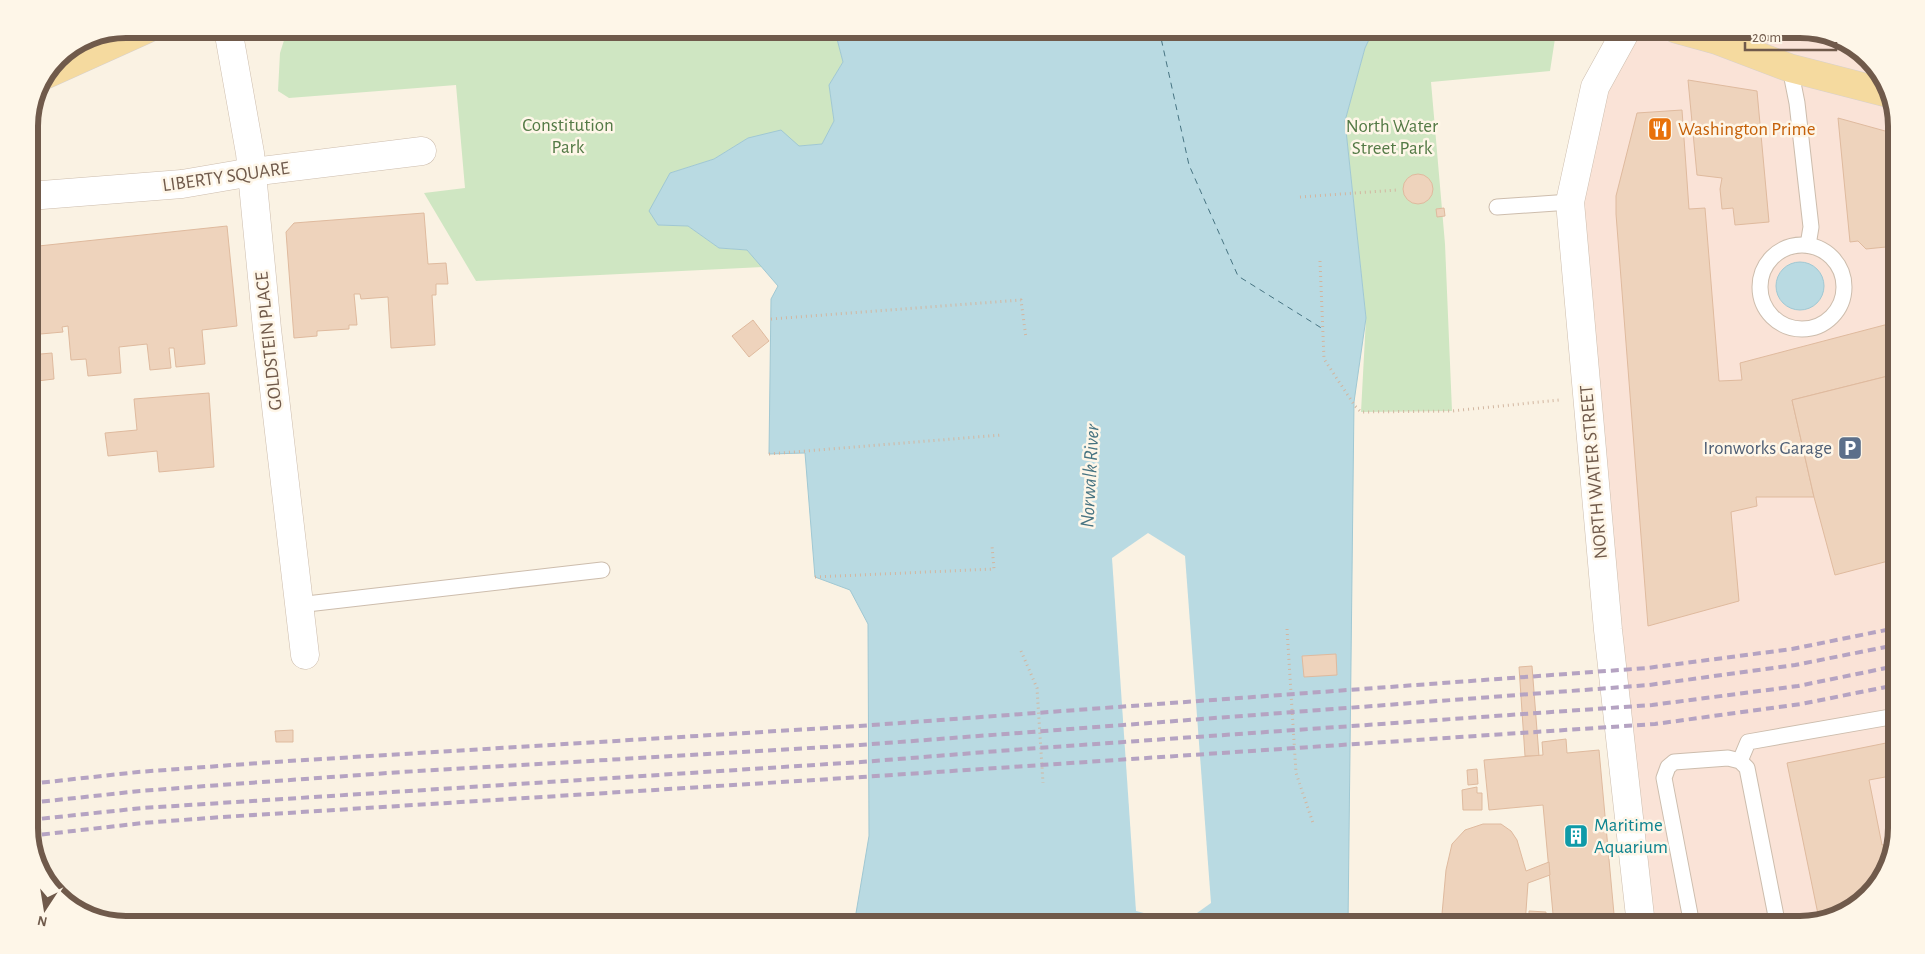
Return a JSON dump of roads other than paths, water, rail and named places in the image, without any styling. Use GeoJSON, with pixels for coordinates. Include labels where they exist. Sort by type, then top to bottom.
{"type":"FeatureCollection","features":[{"type":"Feature","properties":{"kind":"main road"},"geometry":{"type":"LineString","coordinates":[[57,70],[127,38]]}},
{"type":"Feature","properties":{"kind":"main road"},"geometry":{"type":"LineString","coordinates":[[1709,38],[1790,68],[1880,91]]}},
{"type":"Feature","properties":{"kind":"street","name":"GOLDSTEIN PLACE"},"geometry":{"type":"LineString","coordinates":[[230,38],[250,153],[267,329],[305,655]]}},
{"type":"Feature","properties":{"kind":"street","name":"NORTH WATER STREET"},"geometry":{"type":"LineString","coordinates":[[1621,38],[1595,87],[1570,202],[1608,630],[1639,916]]}},
{"type":"Feature","properties":{"kind":"street","name":"LIBERTY SQUARE"},"geometry":{"type":"LineString","coordinates":[[38,195],[182,184],[252,172],[422,151]]}},
{"type":"Feature","properties":{"kind":"lane"},"geometry":{"type":"LineString","coordinates":[[1790,68],[1797,103],[1811,227],[1808,245]]}},
{"type":"Feature","properties":{"kind":"lane"},"geometry":{"type":"LineString","coordinates":[[1497,206],[1570,202]]}},
{"type":"Feature","properties":{"kind":"lane"},"geometry":{"type":"LineString","coordinates":[[1794,245],[1808,245],[1822,250],[1833,258],[1841,270],[1844,284],[1843,297],[1838,310],[1828,320],[1815,327],[1802,329],[1788,327],[1776,320],[1767,310],[1761,297],[1760,283],[1763,270],[1771,259],[1782,250],[1794,245]]}},
{"type":"Feature","properties":{"kind":"lane"},"geometry":{"type":"LineString","coordinates":[[298,605],[602,570]]}},
{"type":"Feature","properties":{"kind":"lane"},"geometry":{"type":"LineString","coordinates":[[1740,761],[1748,742],[1888,717]]}},
{"type":"Feature","properties":{"kind":"lane"},"geometry":{"type":"LineString","coordinates":[[1690,916],[1664,778],[1668,768],[1674,762],[1728,758],[1740,761],[1747,768],[1776,916]]}},
{"type":"Feature","properties":{"kind":"water","name":"Norwalk River"},"geometry":{"type":"Polygon","coordinates":[[[836,38],[1370,38],[1365,48],[1345,121],[1366,318],[1354,402],[1348,916],[856,916],[869,836],[868,624],[850,590],[815,577],[805,453],[769,454],[771,299],[778,286],[747,250],[719,248],[688,226],[658,225],[649,211],[670,173],[714,159],[748,138],[781,130],[799,146],[822,144],[834,121],[829,85],[843,62],[836,38]]]}},
{"type":"Feature","properties":{"kind":"water"},"geometry":{"type":"Polygon","coordinates":[[[1795,262],[1805,262],[1817,269],[1824,281],[1824,291],[1817,303],[1805,310],[1795,310],[1787,306],[1780,299],[1776,291],[1776,281],[1780,273],[1787,266],[1795,262]]]}},
{"type":"Feature","properties":{"kind":"railway"},"geometry":{"type":"LineString","coordinates":[[38,783],[138,772],[273,762],[859,726],[1647,668],[1792,649],[1888,630]]}},
{"type":"Feature","properties":{"kind":"railway"},"geometry":{"type":"LineString","coordinates":[[38,802],[220,785],[402,772],[860,745],[1649,685],[1795,665],[1888,647]]}},
{"type":"Feature","properties":{"kind":"railway"},"geometry":{"type":"LineString","coordinates":[[38,819],[142,808],[861,762],[1652,705],[1798,686],[1888,668]]}},
{"type":"Feature","properties":{"kind":"railway"},"geometry":{"type":"LineString","coordinates":[[38,835],[143,823],[222,817],[862,777],[1655,724],[1801,704],[1888,687]]}},
{"type":"Feature","properties":{"kind":"place","name":"Washington Prime"},"geometry":{"type":"Point","coordinates":[1660,129]}},
{"type":"Feature","properties":{"kind":"place","name":"Ironworks Garage"},"geometry":{"type":"Point","coordinates":[1850,448]}},
{"type":"Feature","properties":{"kind":"place","name":"Maritime Aquarium"},"geometry":{"type":"Point","coordinates":[1576,836]}},
{"type":"Feature","properties":{"kind":"park label","name":"Constitution Park"},"geometry":{"type":"Point","coordinates":[568,136]}},
{"type":"Feature","properties":{"kind":"park label","name":"North Water Street Park"},"geometry":{"type":"Point","coordinates":[1392,137]}}]}
